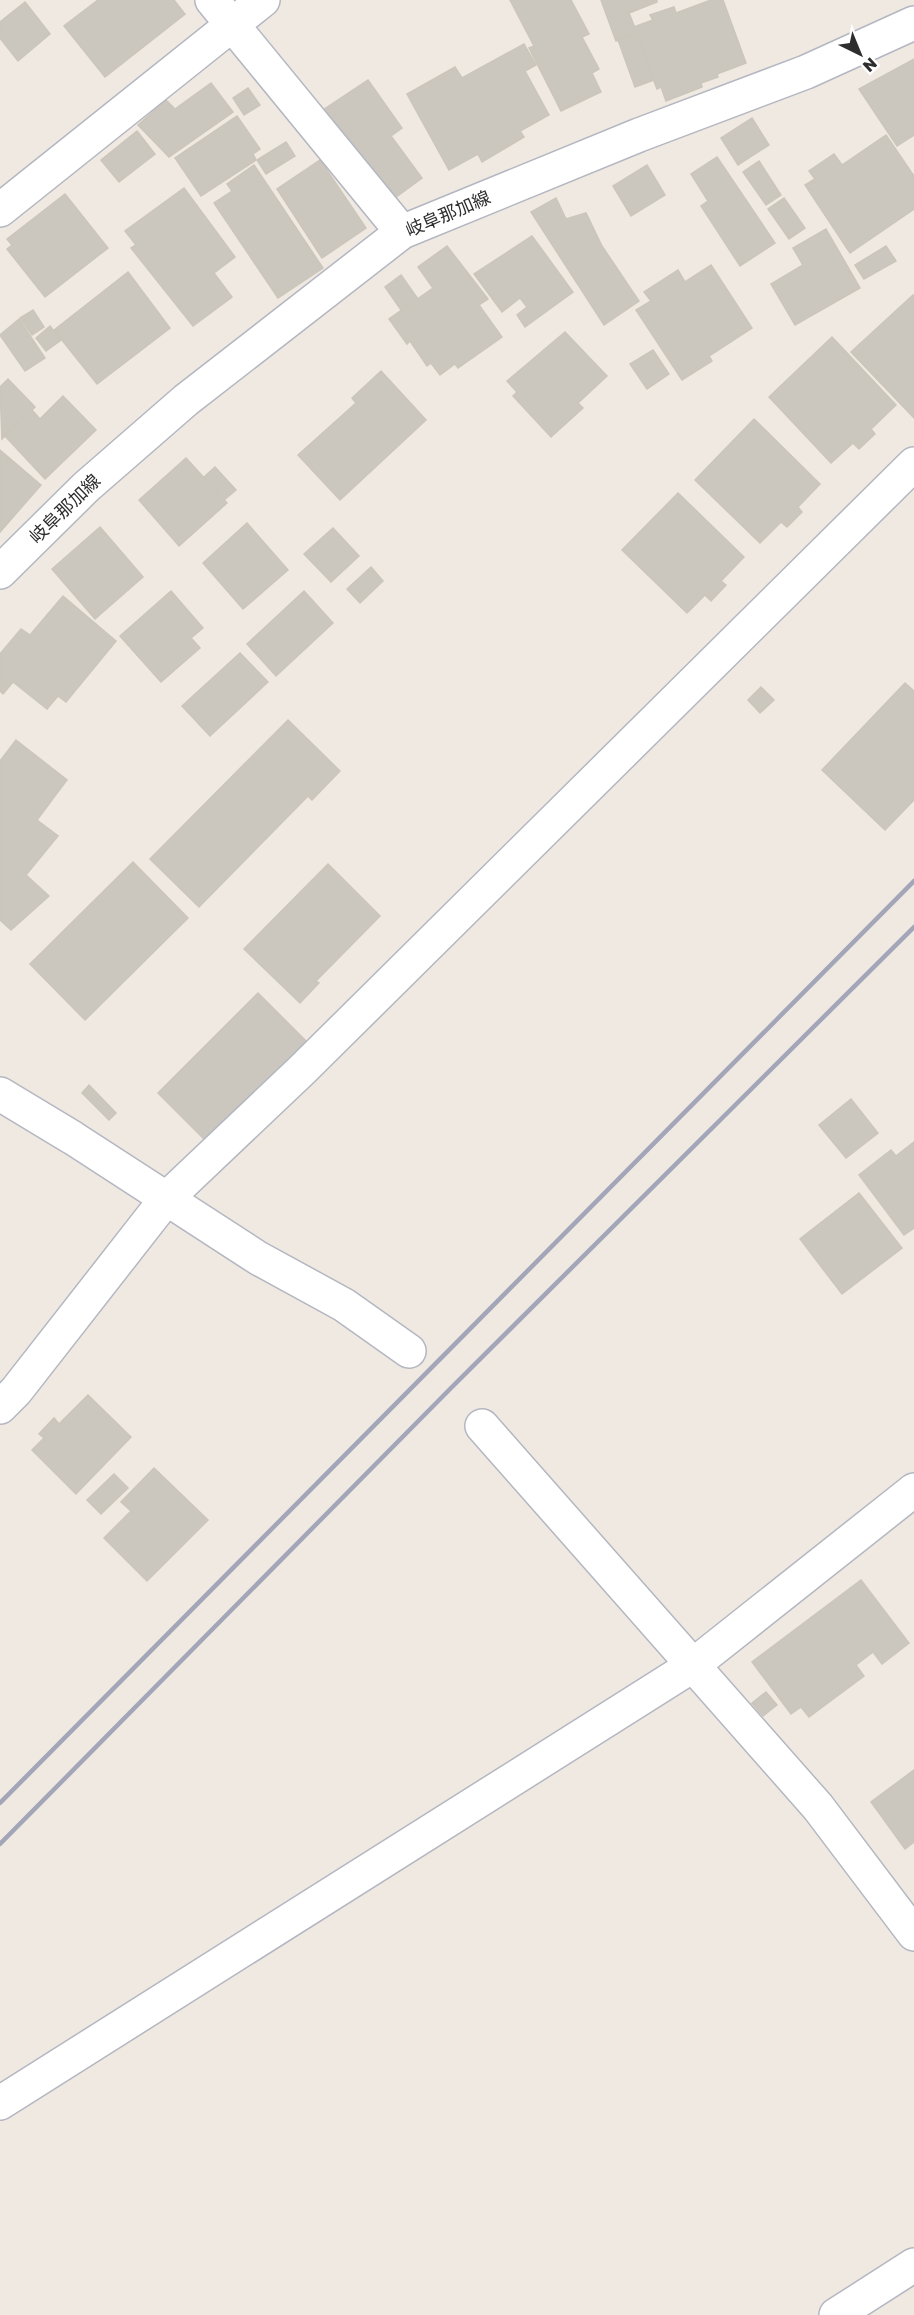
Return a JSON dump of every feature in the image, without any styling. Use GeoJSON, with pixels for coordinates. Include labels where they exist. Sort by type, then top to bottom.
{"type":"FeatureCollection","features":[{"type":"Feature","properties":{"kind":"street"},"geometry":{"type":"LineString","coordinates":[[0,210],[222,12],[262,0]]}},
{"type":"Feature","properties":{"kind":"street"},"geometry":{"type":"LineString","coordinates":[[222,12],[402,232]]}},
{"type":"Feature","properties":{"kind":"street","name":"岐阜那加線"},"geometry":{"type":"LineString","coordinates":[[0,572],[86,487],[186,400],[402,232],[639,135],[806,72],[914,23]]}},
{"type":"Feature","properties":{"kind":"street"},"geometry":{"type":"LineString","coordinates":[[0,1407],[16,1391],[166,1199],[319,1053],[914,464]]}},
{"type":"Feature","properties":{"kind":"street"},"geometry":{"type":"LineString","coordinates":[[0,1094],[258,1258],[344,1305],[409,1351]]}},
{"type":"Feature","properties":{"kind":"street"},"geometry":{"type":"LineString","coordinates":[[482,1426],[818,1807],[914,1934]]}},
{"type":"Feature","properties":{"kind":"street"},"geometry":{"type":"LineString","coordinates":[[0,2103],[692,1666],[914,1490]]}},
{"type":"Feature","properties":{"kind":"street"},"geometry":{"type":"LineString","coordinates":[[836,2315],[914,2265]]}},
{"type":"Feature","properties":{"kind":"building"},"geometry":{"type":"Polygon","coordinates":[[[98,0],[174,0],[185,14],[105,77],[64,26],[98,0]]]}},
{"type":"Feature","properties":{"kind":"building"},"geometry":{"type":"Polygon","coordinates":[[[510,0],[571,0],[589,34],[582,37],[599,69],[592,73],[601,92],[561,111],[529,48],[534,46],[510,0]]]}},
{"type":"Feature","properties":{"kind":"building"},"geometry":{"type":"Polygon","coordinates":[[[601,0],[657,0],[657,2],[629,13],[637,33],[616,41],[601,0]]]}},
{"type":"Feature","properties":{"kind":"building"},"geometry":{"type":"Polygon","coordinates":[[[711,0],[723,0],[746,63],[717,74],[718,77],[701,83],[702,87],[666,101],[661,87],[657,89],[634,27],[653,20],[650,15],[674,7],[676,13],[711,0]]]}},
{"type":"Feature","properties":{"kind":"building"},"geometry":{"type":"Polygon","coordinates":[[[25,2],[50,34],[18,61],[0,38],[0,22],[25,2]]]}},
{"type":"Feature","properties":{"kind":"building"},"geometry":{"type":"Polygon","coordinates":[[[637,33],[654,80],[635,87],[618,40],[637,33]]]}},
{"type":"Feature","properties":{"kind":"building"},"geometry":{"type":"Polygon","coordinates":[[[524,44],[536,65],[525,71],[549,115],[520,131],[524,137],[482,162],[478,154],[449,170],[407,94],[455,67],[462,78],[524,44]]]}},
{"type":"Feature","properties":{"kind":"building"},"geometry":{"type":"Polygon","coordinates":[[[914,59],[914,135],[897,146],[859,89],[914,59]]]}},
{"type":"Feature","properties":{"kind":"building"},"geometry":{"type":"Polygon","coordinates":[[[368,80],[402,128],[391,136],[422,178],[388,203],[323,110],[368,80]]]}},
{"type":"Feature","properties":{"kind":"building"},"geometry":{"type":"Polygon","coordinates":[[[211,83],[233,112],[169,157],[138,125],[166,100],[175,109],[211,83]]]}},
{"type":"Feature","properties":{"kind":"building"},"geometry":{"type":"Polygon","coordinates":[[[248,88],[260,105],[244,115],[233,98],[248,88]]]}},
{"type":"Feature","properties":{"kind":"building"},"geometry":{"type":"Polygon","coordinates":[[[237,116],[260,149],[253,154],[256,160],[201,196],[175,158],[237,116]]]}},
{"type":"Feature","properties":{"kind":"building"},"geometry":{"type":"Polygon","coordinates":[[[752,118],[769,145],[738,165],[721,138],[752,118]]]}},
{"type":"Feature","properties":{"kind":"building"},"geometry":{"type":"Polygon","coordinates":[[[137,131],[155,154],[119,182],[101,160],[137,131]]]}},
{"type":"Feature","properties":{"kind":"building"},"geometry":{"type":"Polygon","coordinates":[[[886,135],[914,176],[914,209],[850,253],[805,185],[815,179],[809,171],[834,154],[842,165],[886,135]]]}},
{"type":"Feature","properties":{"kind":"building"},"geometry":{"type":"Polygon","coordinates":[[[286,142],[295,156],[266,174],[257,160],[286,142]]]}},
{"type":"Feature","properties":{"kind":"building"},"geometry":{"type":"Polygon","coordinates":[[[717,157],[775,243],[740,266],[701,206],[708,201],[691,174],[717,157]]]}},
{"type":"Feature","properties":{"kind":"building"},"geometry":{"type":"Polygon","coordinates":[[[320,160],[366,228],[322,258],[277,189],[320,160]]]}},
{"type":"Feature","properties":{"kind":"building"},"geometry":{"type":"Polygon","coordinates":[[[759,161],[781,195],[766,205],[743,172],[759,161]]]}},
{"type":"Feature","properties":{"kind":"building"},"geometry":{"type":"Polygon","coordinates":[[[254,165],[323,268],[278,298],[214,203],[232,191],[227,184],[254,165]]]}},
{"type":"Feature","properties":{"kind":"building"},"geometry":{"type":"Polygon","coordinates":[[[647,165],[665,195],[631,216],[613,186],[647,165]]]}},
{"type":"Feature","properties":{"kind":"building"},"geometry":{"type":"Polygon","coordinates":[[[184,188],[235,257],[214,273],[232,297],[193,326],[131,248],[136,245],[125,231],[184,188]]]}},
{"type":"Feature","properties":{"kind":"building"},"geometry":{"type":"Polygon","coordinates":[[[65,194],[108,248],[45,297],[7,249],[12,245],[7,239],[65,194]]]}},
{"type":"Feature","properties":{"kind":"building"},"geometry":{"type":"Polygon","coordinates":[[[556,198],[566,219],[586,213],[602,246],[639,301],[604,325],[531,212],[556,198]]]}},
{"type":"Feature","properties":{"kind":"building"},"geometry":{"type":"Polygon","coordinates":[[[784,198],[805,228],[789,239],[768,209],[784,198]]]}},
{"type":"Feature","properties":{"kind":"building"},"geometry":{"type":"Polygon","coordinates":[[[826,229],[860,288],[795,325],[771,284],[803,265],[793,248],[826,229]]]}},
{"type":"Feature","properties":{"kind":"building"},"geometry":{"type":"Polygon","coordinates":[[[532,236],[573,292],[525,327],[517,315],[527,307],[520,298],[502,312],[474,274],[532,236]]]}},
{"type":"Feature","properties":{"kind":"building"},"geometry":{"type":"Polygon","coordinates":[[[447,246],[488,299],[479,305],[502,337],[458,368],[455,364],[440,375],[431,363],[427,366],[410,341],[407,344],[389,319],[433,288],[418,267],[447,246]]]}},
{"type":"Feature","properties":{"kind":"building"},"geometry":{"type":"Polygon","coordinates":[[[886,246],[896,261],[864,279],[855,265],[886,246]]]}},
{"type":"Feature","properties":{"kind":"building"},"geometry":{"type":"Polygon","coordinates":[[[711,265],[752,328],[709,356],[712,361],[682,380],[636,310],[651,301],[644,292],[678,270],[685,282],[711,265]]]}},
{"type":"Feature","properties":{"kind":"building"},"geometry":{"type":"Polygon","coordinates":[[[128,272],[170,328],[97,384],[54,330],[128,272]]]}},
{"type":"Feature","properties":{"kind":"building"},"geometry":{"type":"Polygon","coordinates":[[[401,275],[418,299],[401,310],[385,287],[401,275]]]}},
{"type":"Feature","properties":{"kind":"building"},"geometry":{"type":"Polygon","coordinates":[[[914,296],[914,418],[851,352],[914,296]]]}},
{"type":"Feature","properties":{"kind":"building"},"geometry":{"type":"Polygon","coordinates":[[[33,310],[44,327],[32,335],[20,318],[33,310]]]}},
{"type":"Feature","properties":{"kind":"building"},"geometry":{"type":"Polygon","coordinates":[[[19,319],[45,358],[25,371],[0,335],[19,319]]]}},
{"type":"Feature","properties":{"kind":"building"},"geometry":{"type":"Polygon","coordinates":[[[50,326],[61,340],[46,351],[36,338],[50,326]]]}},
{"type":"Feature","properties":{"kind":"building"},"geometry":{"type":"Polygon","coordinates":[[[565,332],[607,376],[578,403],[583,408],[551,437],[513,396],[517,392],[507,381],[565,332]]]}},
{"type":"Feature","properties":{"kind":"building"},"geometry":{"type":"Polygon","coordinates":[[[832,337],[896,405],[871,429],[875,434],[859,449],[853,443],[831,463],[769,397],[832,337]]]}},
{"type":"Feature","properties":{"kind":"building"},"geometry":{"type":"Polygon","coordinates":[[[653,350],[669,374],[647,389],[630,364],[653,350]]]}},
{"type":"Feature","properties":{"kind":"building"},"geometry":{"type":"Polygon","coordinates":[[[381,371],[426,420],[340,500],[298,455],[356,403],[352,398],[381,371]]]}},
{"type":"Feature","properties":{"kind":"building"},"geometry":{"type":"Polygon","coordinates":[[[8,379],[35,407],[2,439],[0,387],[8,379]]]}},
{"type":"Feature","properties":{"kind":"building"},"geometry":{"type":"Polygon","coordinates":[[[63,396],[96,430],[45,479],[5,436],[32,410],[40,419],[63,396]]]}},
{"type":"Feature","properties":{"kind":"building"},"geometry":{"type":"Polygon","coordinates":[[[754,419],[820,484],[798,507],[802,512],[787,527],[781,522],[760,543],[695,480],[754,419]]]}},
{"type":"Feature","properties":{"kind":"building"},"geometry":{"type":"Polygon","coordinates":[[[0,450],[41,485],[0,532],[0,450]]]}},
{"type":"Feature","properties":{"kind":"building"},"geometry":{"type":"Polygon","coordinates":[[[186,458],[227,503],[179,546],[139,500],[186,458]]]}},
{"type":"Feature","properties":{"kind":"building"},"geometry":{"type":"Polygon","coordinates":[[[215,467],[236,490],[224,500],[204,477],[215,467]]]}},
{"type":"Feature","properties":{"kind":"building"},"geometry":{"type":"Polygon","coordinates":[[[678,493],[744,557],[721,581],[726,585],[711,601],[705,595],[687,613],[622,550],[678,493]]]}},
{"type":"Feature","properties":{"kind":"building"},"geometry":{"type":"Polygon","coordinates":[[[247,523],[288,570],[243,609],[203,563],[247,523]]]}},
{"type":"Feature","properties":{"kind":"building"},"geometry":{"type":"Polygon","coordinates":[[[100,527],[143,577],[95,619],[52,569],[100,527]]]}},
{"type":"Feature","properties":{"kind":"building"},"geometry":{"type":"Polygon","coordinates":[[[333,528],[359,556],[331,582],[304,554],[333,528]]]}},
{"type":"Feature","properties":{"kind":"building"},"geometry":{"type":"Polygon","coordinates":[[[371,567],[383,581],[360,603],[347,589],[371,567]]]}},
{"type":"Feature","properties":{"kind":"building"},"geometry":{"type":"Polygon","coordinates":[[[171,591],[203,628],[191,638],[200,648],[161,682],[120,636],[171,591]]]}},
{"type":"Feature","properties":{"kind":"building"},"geometry":{"type":"Polygon","coordinates":[[[304,591],[333,623],[276,676],[247,644],[304,591]]]}},
{"type":"Feature","properties":{"kind":"building"},"geometry":{"type":"Polygon","coordinates":[[[63,596],[116,641],[66,702],[58,696],[47,709],[13,682],[3,694],[0,691],[0,654],[21,629],[30,635],[63,596]]]}},
{"type":"Feature","properties":{"kind":"building"},"geometry":{"type":"Polygon","coordinates":[[[240,653],[268,682],[210,736],[182,706],[240,653]]]}},
{"type":"Feature","properties":{"kind":"building"},"geometry":{"type":"Polygon","coordinates":[[[905,683],[914,691],[914,800],[885,830],[822,770],[905,683]]]}},
{"type":"Feature","properties":{"kind":"building"},"geometry":{"type":"Polygon","coordinates":[[[761,687],[774,700],[760,713],[748,700],[761,687]]]}},
{"type":"Feature","properties":{"kind":"building"},"geometry":{"type":"Polygon","coordinates":[[[288,720],[340,771],[312,800],[308,796],[199,907],[150,859],[288,720]]]}},
{"type":"Feature","properties":{"kind":"building"},"geometry":{"type":"Polygon","coordinates":[[[16,740],[67,780],[37,820],[58,836],[26,875],[49,896],[11,930],[0,920],[0,761],[16,740]]]}},
{"type":"Feature","properties":{"kind":"building"},"geometry":{"type":"Polygon","coordinates":[[[133,862],[188,918],[85,1020],[30,964],[133,862]]]}},
{"type":"Feature","properties":{"kind":"building"},"geometry":{"type":"Polygon","coordinates":[[[328,864],[380,916],[316,981],[319,983],[300,1003],[244,949],[328,864]]]}},
{"type":"Feature","properties":{"kind":"building"},"geometry":{"type":"Polygon","coordinates":[[[258,993],[310,1045],[210,1145],[158,1093],[258,993]]]}},
{"type":"Feature","properties":{"kind":"building"},"geometry":{"type":"Polygon","coordinates":[[[89,1085],[116,1113],[109,1120],[82,1093],[89,1085]]]}},
{"type":"Feature","properties":{"kind":"building"},"geometry":{"type":"Polygon","coordinates":[[[851,1099],[878,1133],[846,1158],[819,1125],[851,1099]]]}},
{"type":"Feature","properties":{"kind":"building"},"geometry":{"type":"Polygon","coordinates":[[[914,1142],[914,1228],[904,1235],[859,1175],[891,1150],[896,1156],[914,1142]]]}},
{"type":"Feature","properties":{"kind":"building"},"geometry":{"type":"Polygon","coordinates":[[[859,1193],[902,1248],[842,1294],[800,1239],[859,1193]]]}},
{"type":"Feature","properties":{"kind":"building"},"geometry":{"type":"Polygon","coordinates":[[[88,1395],[131,1437],[76,1494],[32,1450],[44,1438],[39,1434],[54,1418],[59,1424],[88,1395]]]}},
{"type":"Feature","properties":{"kind":"building"},"geometry":{"type":"Polygon","coordinates":[[[154,1468],[208,1520],[147,1581],[104,1538],[131,1511],[121,1502],[154,1468]]]}},
{"type":"Feature","properties":{"kind":"building"},"geometry":{"type":"Polygon","coordinates":[[[114,1474],[128,1488],[101,1514],[87,1500],[114,1474]]]}},
{"type":"Feature","properties":{"kind":"building"},"geometry":{"type":"Polygon","coordinates":[[[861,1580],[909,1643],[882,1664],[873,1652],[856,1665],[864,1676],[809,1717],[801,1707],[791,1714],[752,1662],[861,1580]]]}},
{"type":"Feature","properties":{"kind":"building"},"geometry":{"type":"Polygon","coordinates":[[[766,1692],[777,1705],[763,1716],[752,1703],[766,1692]]]}},
{"type":"Feature","properties":{"kind":"building"},"geometry":{"type":"Polygon","coordinates":[[[914,1770],[914,1842],[905,1849],[871,1802],[914,1770]]]}},
{"type":"Feature","properties":{"kind":"railway"},"geometry":{"type":"LineString","coordinates":[[0,1803],[914,881]]}},
{"type":"Feature","properties":{"kind":"railway"},"geometry":{"type":"LineString","coordinates":[[0,1844],[450,1389],[914,927]]}}]}
